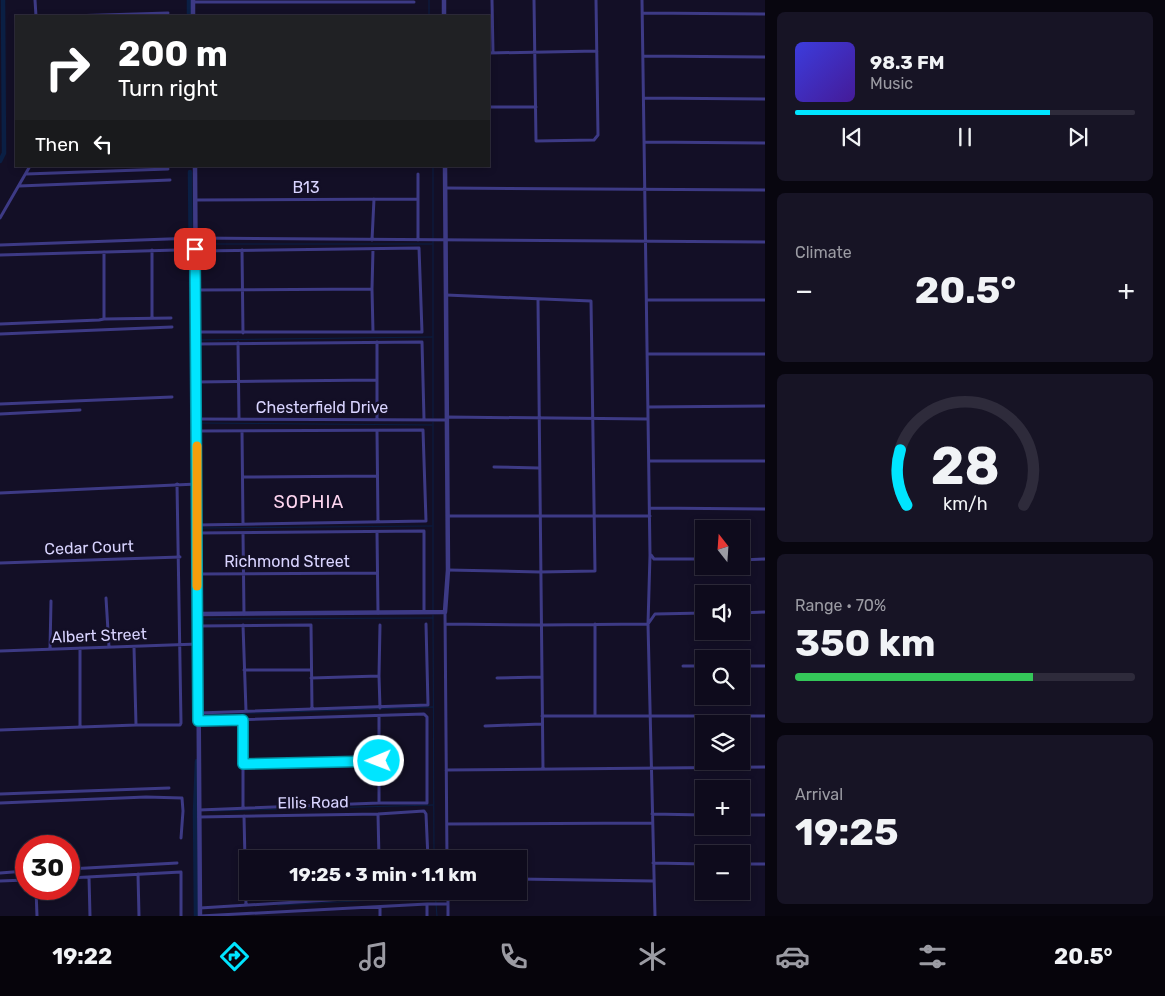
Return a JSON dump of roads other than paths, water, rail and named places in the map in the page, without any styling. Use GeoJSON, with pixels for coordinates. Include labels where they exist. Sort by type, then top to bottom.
{"type":"FeatureCollection","features":[{"type":"Feature","properties":{"kind":"street"},"geometry":{"type":"LineString","coordinates":[[35,0],[36,15]]}},
{"type":"Feature","properties":{"kind":"street"},"geometry":{"type":"LineString","coordinates":[[444,0],[444,15]]}},
{"type":"Feature","properties":{"kind":"street"},"geometry":{"type":"LineString","coordinates":[[492,0],[491,53],[597,51]]}},
{"type":"Feature","properties":{"kind":"street"},"geometry":{"type":"LineString","coordinates":[[534,0],[536,141],[594,140],[598,131],[596,0]]}},
{"type":"Feature","properties":{"kind":"street"},"geometry":{"type":"LineString","coordinates":[[642,0],[650,508],[648,624],[655,916]]}},
{"type":"Feature","properties":{"kind":"street"},"geometry":{"type":"LineString","coordinates":[[193,15],[193,1],[414,2]]}},
{"type":"Feature","properties":{"kind":"street"},"geometry":{"type":"LineString","coordinates":[[103,15],[168,13]]}},
{"type":"Feature","properties":{"kind":"street"},"geometry":{"type":"LineString","coordinates":[[643,13],[765,14]]}},
{"type":"Feature","properties":{"kind":"street"},"geometry":{"type":"LineString","coordinates":[[643,56],[765,57]]}},
{"type":"Feature","properties":{"kind":"street"},"geometry":{"type":"LineString","coordinates":[[644,98],[765,99]]}},
{"type":"Feature","properties":{"kind":"street"},"geometry":{"type":"LineString","coordinates":[[490,107],[536,107]]}},
{"type":"Feature","properties":{"kind":"street"},"geometry":{"type":"LineString","coordinates":[[644,142],[765,143]]}},
{"type":"Feature","properties":{"kind":"street"},"geometry":{"type":"LineString","coordinates":[[0,218],[30,167]]}},
{"type":"Feature","properties":{"kind":"street"},"geometry":{"type":"LineString","coordinates":[[194,167],[200,916],[447,904]]}},
{"type":"Feature","properties":{"kind":"street"},"geometry":{"type":"LineString","coordinates":[[445,167],[448,516],[448,570],[445,612],[447,850]]}},
{"type":"Feature","properties":{"kind":"street"},"geometry":{"type":"LineString","coordinates":[[26,174],[168,169]]}},
{"type":"Feature","properties":{"kind":"street"},"geometry":{"type":"LineString","coordinates":[[418,174],[418,240]]}},
{"type":"Feature","properties":{"kind":"street"},"geometry":{"type":"LineString","coordinates":[[19,186],[170,180]]}},
{"type":"Feature","properties":{"kind":"street"},"geometry":{"type":"LineString","coordinates":[[446,188],[765,190]]}},
{"type":"Feature","properties":{"kind":"street"},"geometry":{"type":"LineString","coordinates":[[372,240],[374,199]]}},
{"type":"Feature","properties":{"kind":"street","name":"B13"},"geometry":{"type":"LineString","coordinates":[[195,200],[418,199]]}},
{"type":"Feature","properties":{"kind":"street"},"geometry":{"type":"LineString","coordinates":[[0,245],[189,238],[765,242]]}},
{"type":"Feature","properties":{"kind":"street"},"geometry":{"type":"LineString","coordinates":[[195,249],[419,248],[422,332],[196,333]]}},
{"type":"Feature","properties":{"kind":"street"},"geometry":{"type":"LineString","coordinates":[[372,249],[373,332]]}},
{"type":"Feature","properties":{"kind":"street"},"geometry":{"type":"LineString","coordinates":[[152,250],[152,318]]}},
{"type":"Feature","properties":{"kind":"street"},"geometry":{"type":"LineString","coordinates":[[0,255],[176,250]]}},
{"type":"Feature","properties":{"kind":"street"},"geometry":{"type":"LineString","coordinates":[[242,250],[243,333]]}},
{"type":"Feature","properties":{"kind":"street"},"geometry":{"type":"LineString","coordinates":[[104,252],[104,318]]}},
{"type":"Feature","properties":{"kind":"street"},"geometry":{"type":"LineString","coordinates":[[195,290],[372,289]]}},
{"type":"Feature","properties":{"kind":"street"},"geometry":{"type":"LineString","coordinates":[[446,295],[590,301],[595,571],[448,570]]}},
{"type":"Feature","properties":{"kind":"street"},"geometry":{"type":"LineString","coordinates":[[538,300],[542,769]]}},
{"type":"Feature","properties":{"kind":"street"},"geometry":{"type":"LineString","coordinates":[[647,300],[765,300]]}},
{"type":"Feature","properties":{"kind":"street"},"geometry":{"type":"LineString","coordinates":[[0,324],[98,320],[104,318],[171,318]]}},
{"type":"Feature","properties":{"kind":"street"},"geometry":{"type":"LineString","coordinates":[[0,334],[172,327]]}},
{"type":"Feature","properties":{"kind":"street"},"geometry":{"type":"LineString","coordinates":[[377,342],[377,419]]}},
{"type":"Feature","properties":{"kind":"street"},"geometry":{"type":"LineString","coordinates":[[196,343],[422,342],[424,419]]}},
{"type":"Feature","properties":{"kind":"street"},"geometry":{"type":"LineString","coordinates":[[238,343],[239,419]]}},
{"type":"Feature","properties":{"kind":"street"},"geometry":{"type":"LineString","coordinates":[[648,354],[765,354]]}},
{"type":"Feature","properties":{"kind":"street"},"geometry":{"type":"LineString","coordinates":[[196,382],[377,380]]}},
{"type":"Feature","properties":{"kind":"street"},"geometry":{"type":"LineString","coordinates":[[0,404],[172,396]]}},
{"type":"Feature","properties":{"kind":"street"},"geometry":{"type":"LineString","coordinates":[[75,401],[75,410]]}},
{"type":"Feature","properties":{"kind":"street"},"geometry":{"type":"LineString","coordinates":[[648,407],[765,406]]}},
{"type":"Feature","properties":{"kind":"street"},"geometry":{"type":"LineString","coordinates":[[0,414],[80,410]]}},
{"type":"Feature","properties":{"kind":"street","name":"Chesterfield Drive"},"geometry":{"type":"LineString","coordinates":[[196,419],[648,418]]}},
{"type":"Feature","properties":{"kind":"street","name":"Chesterfield Drive"},"geometry":{"type":"LineString","coordinates":[[196,431],[423,430],[426,521],[378,522]]}},
{"type":"Feature","properties":{"kind":"street"},"geometry":{"type":"LineString","coordinates":[[242,431],[244,477],[243,524]]}},
{"type":"Feature","properties":{"kind":"street"},"geometry":{"type":"LineString","coordinates":[[197,525],[378,522],[377,431]]}},
{"type":"Feature","properties":{"kind":"street"},"geometry":{"type":"LineString","coordinates":[[649,460],[765,461]]}},
{"type":"Feature","properties":{"kind":"street"},"geometry":{"type":"LineString","coordinates":[[494,467],[539,468]]}},
{"type":"Feature","properties":{"kind":"street"},"geometry":{"type":"LineString","coordinates":[[244,477],[377,476]]}},
{"type":"Feature","properties":{"kind":"street"},"geometry":{"type":"LineString","coordinates":[[0,730],[180,725],[180,557],[177,484]]}},
{"type":"Feature","properties":{"kind":"street"},"geometry":{"type":"LineString","coordinates":[[0,492],[196,484]]}},
{"type":"Feature","properties":{"kind":"street"},"geometry":{"type":"LineString","coordinates":[[650,508],[765,508]]}},
{"type":"Feature","properties":{"kind":"street"},"geometry":{"type":"LineString","coordinates":[[448,516],[650,516]]}},
{"type":"Feature","properties":{"kind":"street"},"geometry":{"type":"LineString","coordinates":[[197,533],[424,531],[425,612]]}},
{"type":"Feature","properties":{"kind":"street"},"geometry":{"type":"LineString","coordinates":[[378,532],[378,612]]}},
{"type":"Feature","properties":{"kind":"street"},"geometry":{"type":"LineString","coordinates":[[243,533],[244,614]]}},
{"type":"Feature","properties":{"kind":"street"},"geometry":{"type":"LineString","coordinates":[[650,555],[654,559],[695,559]]}},
{"type":"Feature","properties":{"kind":"street","name":"Cedar Court"},"geometry":{"type":"LineString","coordinates":[[0,563],[180,557]]}},
{"type":"Feature","properties":{"kind":"street"},"geometry":{"type":"LineString","coordinates":[[750,560],[765,559]]}},
{"type":"Feature","properties":{"kind":"street","name":"Richmond Street"},"geometry":{"type":"LineString","coordinates":[[197,574],[377,573]]}},
{"type":"Feature","properties":{"kind":"street"},"geometry":{"type":"LineString","coordinates":[[106,598],[109,647]]}},
{"type":"Feature","properties":{"kind":"street"},"geometry":{"type":"LineString","coordinates":[[50,649],[51,601]]}},
{"type":"Feature","properties":{"kind":"street"},"geometry":{"type":"LineString","coordinates":[[198,614],[445,612]]}},
{"type":"Feature","properties":{"kind":"street"},"geometry":{"type":"LineString","coordinates":[[750,613],[765,612]]}},
{"type":"Feature","properties":{"kind":"street"},"geometry":{"type":"LineString","coordinates":[[648,624],[655,614],[695,613]]}},
{"type":"Feature","properties":{"kind":"street"},"geometry":{"type":"LineString","coordinates":[[198,626],[311,624],[312,710]]}},
{"type":"Feature","properties":{"kind":"street"},"geometry":{"type":"LineString","coordinates":[[380,624],[380,708]]}},
{"type":"Feature","properties":{"kind":"street"},"geometry":{"type":"LineString","coordinates":[[199,716],[246,711],[428,705],[426,624]]}},
{"type":"Feature","properties":{"kind":"street"},"geometry":{"type":"LineString","coordinates":[[445,624],[541,626],[648,624]]}},
{"type":"Feature","properties":{"kind":"street"},"geometry":{"type":"LineString","coordinates":[[595,624],[595,716]]}},
{"type":"Feature","properties":{"kind":"street"},"geometry":{"type":"LineString","coordinates":[[243,625],[246,711]]}},
{"type":"Feature","properties":{"kind":"street","name":"Albert Street"},"geometry":{"type":"LineString","coordinates":[[0,651],[197,644]]}},
{"type":"Feature","properties":{"kind":"street"},"geometry":{"type":"LineString","coordinates":[[134,647],[136,725]]}},
{"type":"Feature","properties":{"kind":"street"},"geometry":{"type":"LineString","coordinates":[[80,648],[80,727]]}},
{"type":"Feature","properties":{"kind":"street"},"geometry":{"type":"LineString","coordinates":[[684,666],[695,666]]}},
{"type":"Feature","properties":{"kind":"street"},"geometry":{"type":"LineString","coordinates":[[750,666],[765,666]]}},
{"type":"Feature","properties":{"kind":"street"},"geometry":{"type":"LineString","coordinates":[[244,670],[311,670]]}},
{"type":"Feature","properties":{"kind":"street"},"geometry":{"type":"LineString","coordinates":[[312,678],[379,676]]}},
{"type":"Feature","properties":{"kind":"street"},"geometry":{"type":"LineString","coordinates":[[497,678],[542,677]]}},
{"type":"Feature","properties":{"kind":"street"},"geometry":{"type":"LineString","coordinates":[[199,716],[243,720],[424,714],[427,718],[427,803],[199,810]]}},
{"type":"Feature","properties":{"kind":"street"},"geometry":{"type":"LineString","coordinates":[[379,716],[379,803]]}},
{"type":"Feature","properties":{"kind":"street"},"geometry":{"type":"LineString","coordinates":[[542,716],[765,716]]}},
{"type":"Feature","properties":{"kind":"street"},"geometry":{"type":"LineString","coordinates":[[243,720],[243,808]]}},
{"type":"Feature","properties":{"kind":"street"},"geometry":{"type":"LineString","coordinates":[[485,726],[542,724]]}},
{"type":"Feature","properties":{"kind":"street"},"geometry":{"type":"LineString","coordinates":[[243,764],[379,761]]}},
{"type":"Feature","properties":{"kind":"street"},"geometry":{"type":"LineString","coordinates":[[446,770],[765,767]]}},
{"type":"Feature","properties":{"kind":"street"},"geometry":{"type":"LineString","coordinates":[[0,794],[169,788]]}},
{"type":"Feature","properties":{"kind":"street"},"geometry":{"type":"LineString","coordinates":[[128,789],[128,798]]}},
{"type":"Feature","properties":{"kind":"street"},"geometry":{"type":"LineString","coordinates":[[0,803],[182,798],[181,838]]}},
{"type":"Feature","properties":{"kind":"street","name":"Ellis Road"},"geometry":{"type":"LineString","coordinates":[[199,817],[378,814],[424,811],[426,814],[428,850]]}},
{"type":"Feature","properties":{"kind":"street"},"geometry":{"type":"LineString","coordinates":[[378,814],[379,850]]}},
{"type":"Feature","properties":{"kind":"street"},"geometry":{"type":"LineString","coordinates":[[652,814],[695,815]]}},
{"type":"Feature","properties":{"kind":"street"},"geometry":{"type":"LineString","coordinates":[[750,815],[765,815]]}},
{"type":"Feature","properties":{"kind":"street"},"geometry":{"type":"LineString","coordinates":[[244,816],[246,850]]}},
{"type":"Feature","properties":{"kind":"street"},"geometry":{"type":"LineString","coordinates":[[447,824],[652,823]]}},
{"type":"Feature","properties":{"kind":"street"},"geometry":{"type":"LineString","coordinates":[[80,868],[178,863]]}},
{"type":"Feature","properties":{"kind":"street"},"geometry":{"type":"LineString","coordinates":[[653,864],[695,864]]}},
{"type":"Feature","properties":{"kind":"street"},"geometry":{"type":"LineString","coordinates":[[750,864],[765,864]]}},
{"type":"Feature","properties":{"kind":"street"},"geometry":{"type":"LineString","coordinates":[[0,872],[15,871]]}},
{"type":"Feature","properties":{"kind":"street"},"geometry":{"type":"LineString","coordinates":[[80,877],[181,872],[182,916]]}},
{"type":"Feature","properties":{"kind":"street"},"geometry":{"type":"LineString","coordinates":[[138,874],[138,916]]}},
{"type":"Feature","properties":{"kind":"street"},"geometry":{"type":"LineString","coordinates":[[90,877],[90,916]]}},
{"type":"Feature","properties":{"kind":"street"},"geometry":{"type":"LineString","coordinates":[[527,879],[653,881]]}},
{"type":"Feature","properties":{"kind":"street"},"geometry":{"type":"LineString","coordinates":[[0,881],[15,880]]}},
{"type":"Feature","properties":{"kind":"street"},"geometry":{"type":"LineString","coordinates":[[36,900],[36,916]]}},
{"type":"Feature","properties":{"kind":"street"},"geometry":{"type":"LineString","coordinates":[[246,900],[246,905]]}},
{"type":"Feature","properties":{"kind":"street"},"geometry":{"type":"LineString","coordinates":[[200,908],[307,900]]}},
{"type":"Feature","properties":{"kind":"street"},"geometry":{"type":"LineString","coordinates":[[447,900],[448,916]]}},
{"type":"Feature","properties":{"kind":"street"},"geometry":{"type":"LineString","coordinates":[[427,916],[429,904]]}},
{"type":"Feature","properties":{"kind":"street"},"geometry":{"type":"LineString","coordinates":[[380,906],[380,916]]}},
{"type":"Feature","properties":{"kind":"waterway"},"geometry":{"type":"LineString","coordinates":[[0,161],[4,153],[3,0]]}},
{"type":"Feature","properties":{"kind":"waterway"},"geometry":{"type":"LineString","coordinates":[[189,0],[189,15]]}},
{"type":"Feature","properties":{"kind":"waterway"},"geometry":{"type":"LineString","coordinates":[[429,0],[429,15]]}},
{"type":"Feature","properties":{"kind":"waterway"},"geometry":{"type":"LineString","coordinates":[[433,167],[433,418]]}},
{"type":"Feature","properties":{"kind":"waterway"},"geometry":{"type":"LineString","coordinates":[[190,172],[196,673]]}},
{"type":"Feature","properties":{"kind":"waterway"},"geometry":{"type":"LineString","coordinates":[[198,244],[432,244]]}},
{"type":"Feature","properties":{"kind":"waterway"},"geometry":{"type":"LineString","coordinates":[[198,340],[432,337]]}},
{"type":"Feature","properties":{"kind":"waterway"},"geometry":{"type":"LineString","coordinates":[[433,422],[433,611]]}},
{"type":"Feature","properties":{"kind":"waterway"},"geometry":{"type":"LineString","coordinates":[[199,423],[432,425]]}},
{"type":"Feature","properties":{"kind":"waterway"},"geometry":{"type":"LineString","coordinates":[[199,528],[432,526]]}},
{"type":"Feature","properties":{"kind":"waterway"},"geometry":{"type":"LineString","coordinates":[[433,615],[434,850]]}},
{"type":"Feature","properties":{"kind":"waterway"},"geometry":{"type":"LineString","coordinates":[[194,619],[433,618]]}},
{"type":"Feature","properties":{"kind":"waterway"},"geometry":{"type":"LineString","coordinates":[[199,715],[433,707]]}},
{"type":"Feature","properties":{"kind":"waterway"},"geometry":{"type":"LineString","coordinates":[[196,916],[195,812],[197,761]]}},
{"type":"Feature","properties":{"kind":"waterway"},"geometry":{"type":"LineString","coordinates":[[212,811],[433,805]]}},
{"type":"Feature","properties":{"kind":"waterway"},"geometry":{"type":"LineString","coordinates":[[278,905],[376,900]]}},
{"type":"Feature","properties":{"kind":"waterway"},"geometry":{"type":"LineString","coordinates":[[436,900],[437,916]]}},
{"type":"Feature","properties":{"kind":"district","name":"SOPHIA"},"geometry":{"type":"Point","coordinates":[309,502]}}]}
